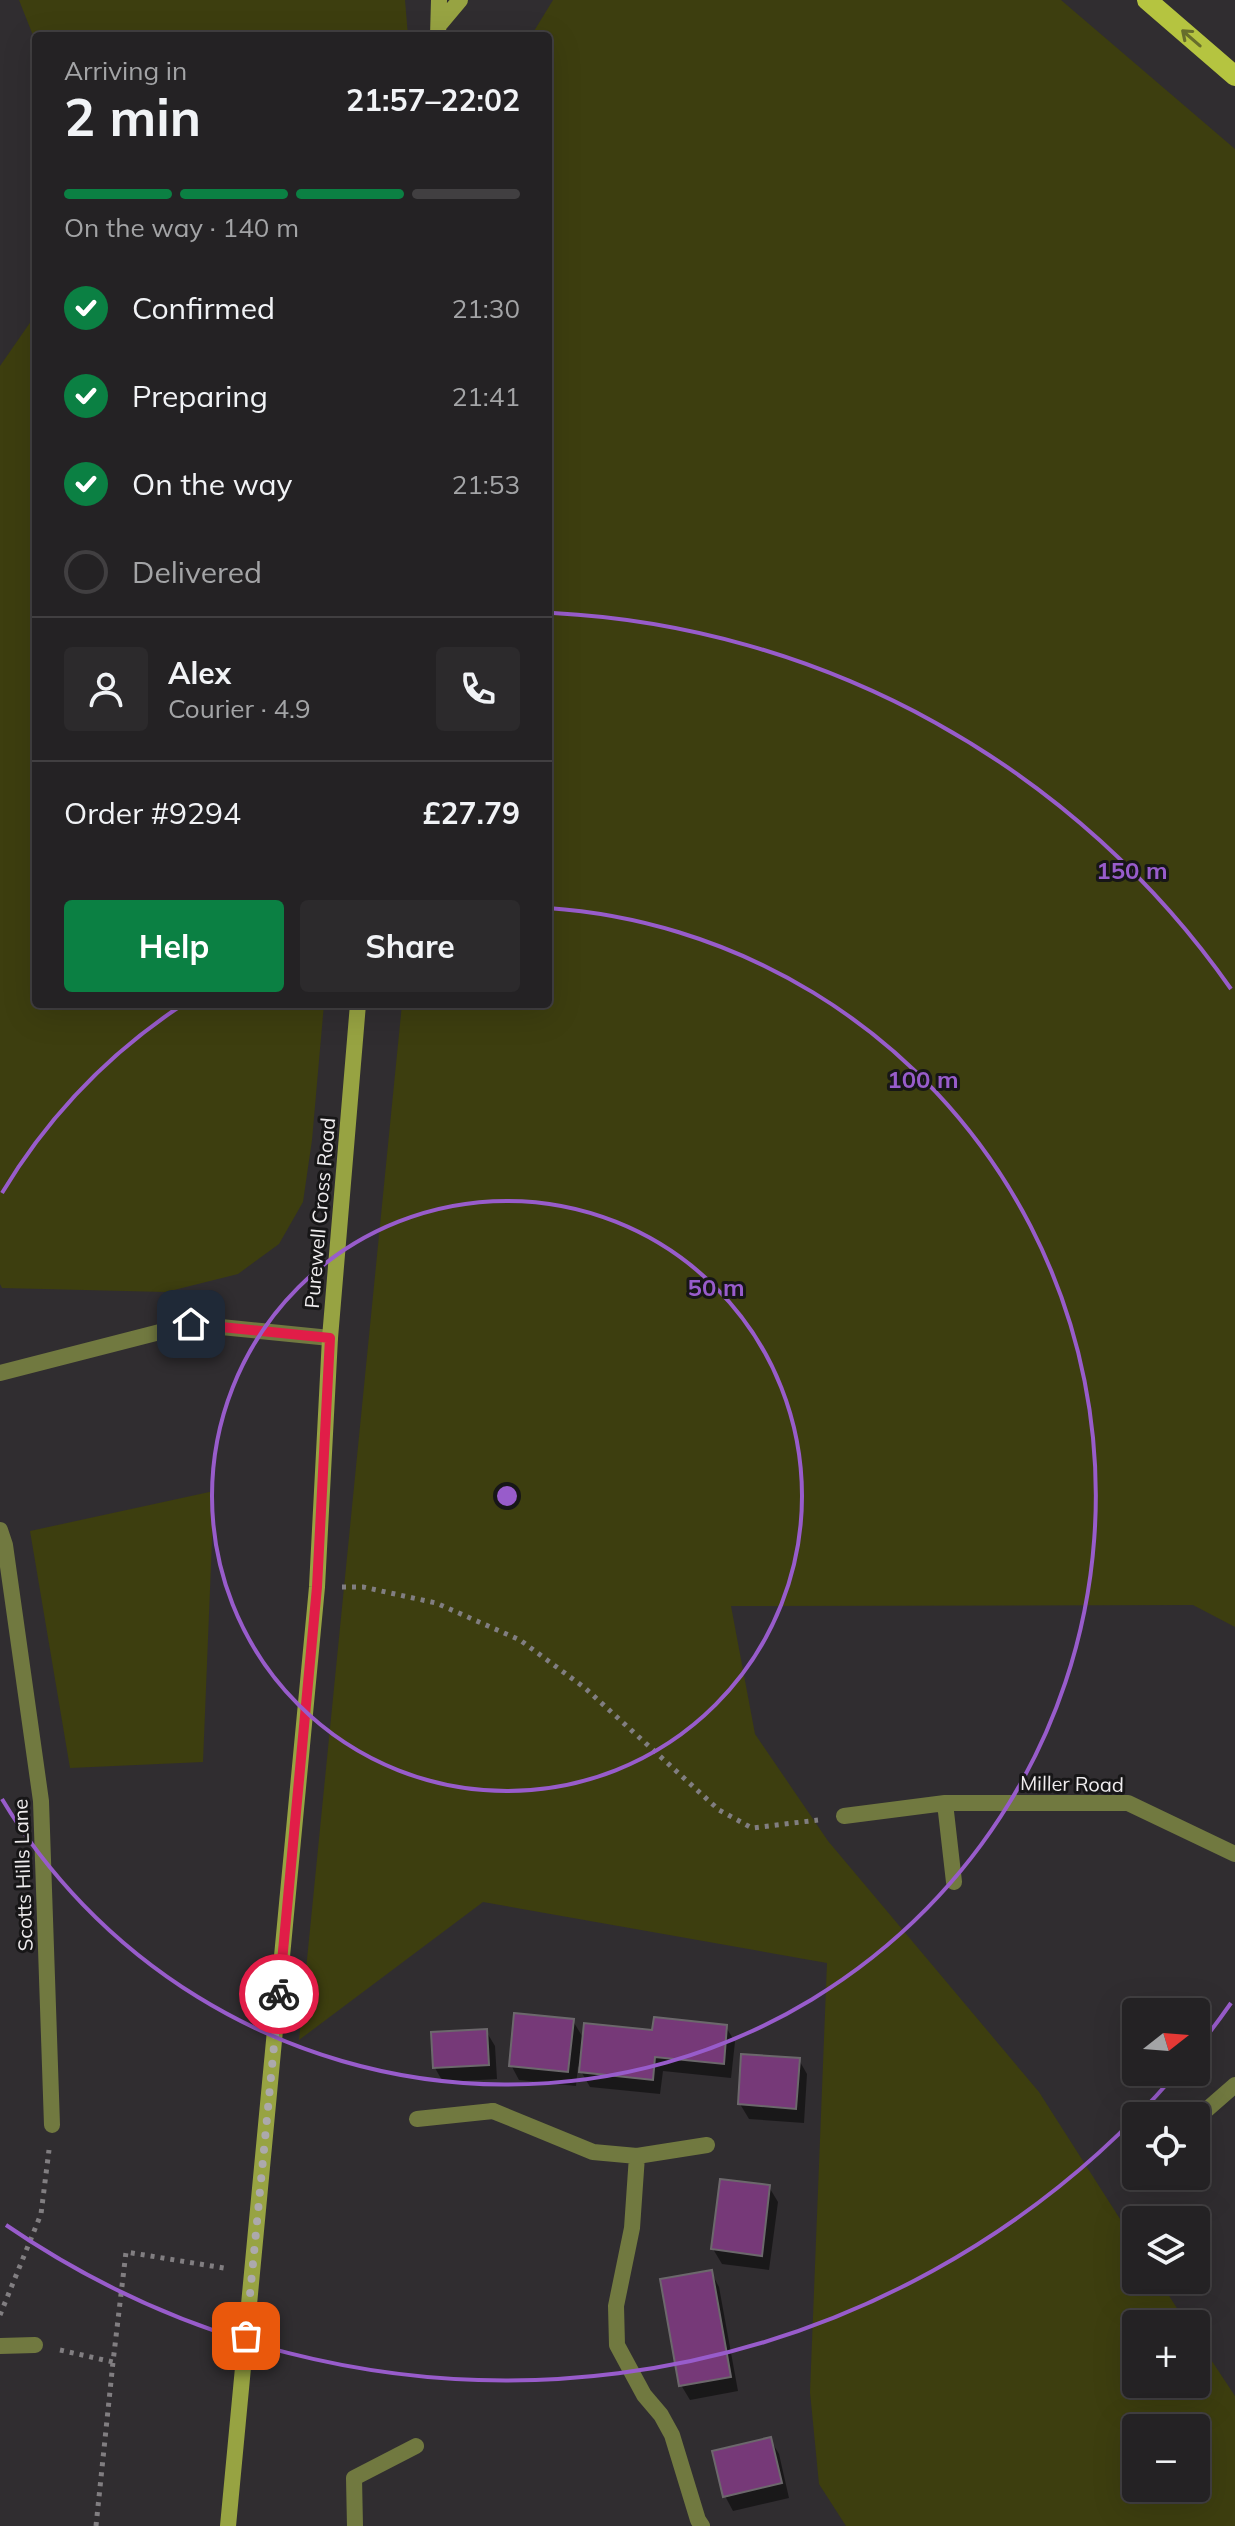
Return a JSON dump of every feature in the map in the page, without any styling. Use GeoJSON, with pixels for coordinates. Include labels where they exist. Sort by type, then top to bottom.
{"type":"FeatureCollection","features":[{"type":"Feature","properties":{"kind":"main road"},"geometry":{"type":"LineString","coordinates":[[439,0],[439,31]]}},
{"type":"Feature","properties":{"kind":"main road"},"geometry":{"type":"LineString","coordinates":[[439,31],[460,0]]}},
{"type":"Feature","properties":{"kind":"main road"},"geometry":{"type":"LineString","coordinates":[[1147,0],[1235,76]]}},
{"type":"Feature","properties":{"kind":"main road","name":"Purewell Cross Road"},"geometry":{"type":"LineString","coordinates":[[228,2526],[317,1587],[330,1338],[358,1008]]}},
{"type":"Feature","properties":{"kind":"street"},"geometry":{"type":"LineString","coordinates":[[0,1373],[191,1324],[330,1338]]}},
{"type":"Feature","properties":{"kind":"street","name":"Scotts Hills Lane"},"geometry":{"type":"LineString","coordinates":[[0,1530],[5,1545],[41,1801],[52,2125]]}},
{"type":"Feature","properties":{"kind":"street"},"geometry":{"type":"LineString","coordinates":[[945,1803],[954,1882]]}},
{"type":"Feature","properties":{"kind":"street","name":"Miller Road"},"geometry":{"type":"LineString","coordinates":[[844,1816],[945,1803],[1128,1803],[1235,1854]]}},
{"type":"Feature","properties":{"kind":"street"},"geometry":{"type":"LineString","coordinates":[[1210,2107],[1235,2085]]}},
{"type":"Feature","properties":{"kind":"street"},"geometry":{"type":"LineString","coordinates":[[417,2119],[493,2111],[593,2152],[637,2156],[707,2145]]}},
{"type":"Feature","properties":{"kind":"street"},"geometry":{"type":"LineString","coordinates":[[637,2156],[632,2228],[616,2306],[617,2345],[644,2395],[661,2415],[672,2435],[702,2526]]}},
{"type":"Feature","properties":{"kind":"street"},"geometry":{"type":"LineString","coordinates":[[0,2346],[35,2345]]}},
{"type":"Feature","properties":{"kind":"street"},"geometry":{"type":"LineString","coordinates":[[355,2526],[354,2478],[416,2446]]}},
{"type":"Feature","properties":{"kind":"path"},"geometry":{"type":"LineString","coordinates":[[317,1587],[363,1587],[436,1603],[520,1640],[585,1688],[719,1810],[752,1828],[844,1816]]}},
{"type":"Feature","properties":{"kind":"path"},"geometry":{"type":"LineString","coordinates":[[0,2315],[41,2214],[52,2125]]}},
{"type":"Feature","properties":{"kind":"path"},"geometry":{"type":"LineString","coordinates":[[96,2526],[126,2252],[252,2272]]}},
{"type":"Feature","properties":{"kind":"path"},"geometry":{"type":"LineString","coordinates":[[35,2345],[113,2362]]}},
{"type":"Feature","properties":{"kind":"shaded area"},"geometry":{"type":"Polygon","coordinates":[[[19,0],[405,0],[408,32],[32,32],[19,0]]]}},
{"type":"Feature","properties":{"kind":"shaded area"},"geometry":{"type":"Polygon","coordinates":[[[553,0],[1061,0],[1235,149],[1235,1627],[1193,1605],[731,1606],[755,1734],[828,1841],[1039,2092],[1122,2222],[1122,2294],[1168,2294],[1178,2310],[1122,2310],[1122,2398],[1210,2398],[1210,2358],[1235,2396],[1235,2526],[846,2526],[819,2484],[810,2392],[827,1963],[483,1902],[299,2040],[402,1008],[552,1008],[552,32],[533,32],[553,0]]]}},
{"type":"Feature","properties":{"kind":"shaded area"},"geometry":{"type":"Polygon","coordinates":[[[32,320],[32,1008],[324,1008],[303,1202],[279,1244],[238,1274],[166,1292],[2,1288],[0,1284],[0,366],[32,320]]]}},
{"type":"Feature","properties":{"kind":"shaded area"},"geometry":{"type":"Polygon","coordinates":[[[214,1491],[203,1762],[70,1768],[30,1531],[214,1491]]]}},
{"type":"Feature","properties":{"kind":"building"},"geometry":{"type":"Polygon","coordinates":[[[514,2013],[574,2019],[568,2072],[509,2066],[514,2013]]]}},
{"type":"Feature","properties":{"kind":"building"},"geometry":{"type":"Polygon","coordinates":[[[654,2017],[727,2025],[724,2064],[655,2057],[653,2080],[579,2072],[584,2023],[652,2030],[654,2017]]]}},
{"type":"Feature","properties":{"kind":"building"},"geometry":{"type":"Polygon","coordinates":[[[487,2029],[489,2065],[433,2068],[431,2032],[487,2029]]]}},
{"type":"Feature","properties":{"kind":"building"},"geometry":{"type":"Polygon","coordinates":[[[741,2054],[800,2058],[796,2109],[738,2104],[741,2054]]]}},
{"type":"Feature","properties":{"kind":"building"},"geometry":{"type":"Polygon","coordinates":[[[720,2179],[770,2185],[762,2256],[711,2249],[720,2179]]]}},
{"type":"Feature","properties":{"kind":"building"},"geometry":{"type":"Polygon","coordinates":[[[712,2270],[731,2377],[679,2386],[660,2279],[712,2270]]]}},
{"type":"Feature","properties":{"kind":"building"},"geometry":{"type":"Polygon","coordinates":[[[771,2437],[782,2483],[723,2497],[712,2451],[771,2437]]]}},
{"type":"Feature","properties":{"kind":"way so far"},"geometry":{"type":"LineString","coordinates":[[246,2336],[279,1994]]}},
{"type":"Feature","properties":{"kind":"route"},"geometry":{"type":"LineString","coordinates":[[191,1324],[330,1338],[317,1587],[279,1994]]}}]}
